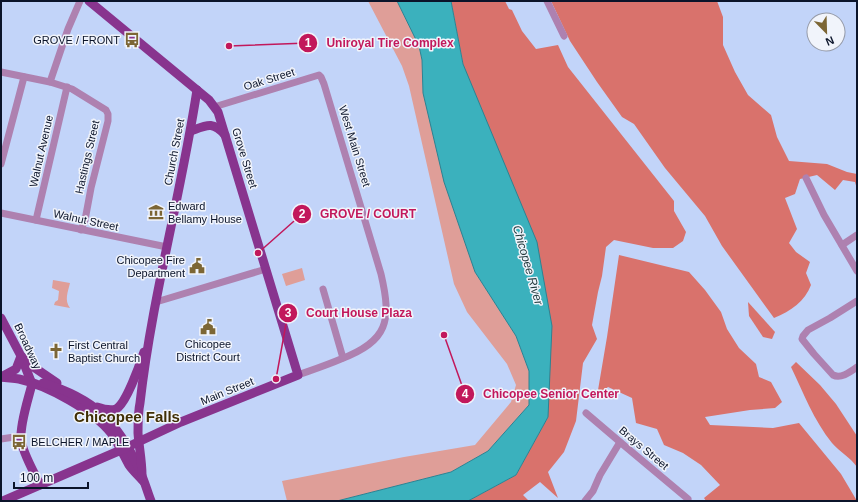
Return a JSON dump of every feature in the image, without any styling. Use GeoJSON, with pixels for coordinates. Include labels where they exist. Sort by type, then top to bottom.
{"type":"FeatureCollection","features":[{"type":"Feature","properties":{"kind":"main road","name":"Grove Street"},"geometry":{"type":"LineString","coordinates":[[89,1],[209,100],[220,117],[298,375]]}},
{"type":"Feature","properties":{"kind":"main road","name":"Church Street"},"geometry":{"type":"LineString","coordinates":[[142,478],[140,441],[138,434],[139,404],[149,336],[191,131],[197,90]]}},
{"type":"Feature","properties":{"kind":"main road"},"geometry":{"type":"LineString","coordinates":[[191,131],[211,125],[218,128],[225,135]]}},
{"type":"Feature","properties":{"kind":"main road","name":"Broadway"},"geometry":{"type":"LineString","coordinates":[[1,318],[21,356],[32,384],[63,398],[92,415],[124,448]]}},
{"type":"Feature","properties":{"kind":"main road","name":"Church Street"},"geometry":{"type":"LineString","coordinates":[[94,407],[110,410],[121,405],[139,366],[149,336]]}},
{"type":"Feature","properties":{"kind":"main road"},"geometry":{"type":"LineString","coordinates":[[1,377],[16,369],[21,356],[48,378],[63,386],[78,398]]}},
{"type":"Feature","properties":{"kind":"main road","name":"Main Street"},"geometry":{"type":"LineString","coordinates":[[3,501],[181,422],[298,375]]}},
{"type":"Feature","properties":{"kind":"main road"},"geometry":{"type":"LineString","coordinates":[[1,377],[20,380],[32,384],[22,425],[21,439],[25,452],[40,485]]}},
{"type":"Feature","properties":{"kind":"main road","name":"Broadway"},"geometry":{"type":"LineString","coordinates":[[32,384],[37,382],[43,383],[78,398],[94,407],[113,424],[124,448]]}},
{"type":"Feature","properties":{"kind":"main road"},"geometry":{"type":"LineString","coordinates":[[124,448],[142,478],[151,501]]}},
{"type":"Feature","properties":{"kind":"street"},"geometry":{"type":"LineString","coordinates":[[50,82],[68,29],[80,1]]}},
{"type":"Feature","properties":{"kind":"street"},"geometry":{"type":"LineString","coordinates":[[547,1],[564,36]]}},
{"type":"Feature","properties":{"kind":"street","name":"Hastings Street"},"geometry":{"type":"LineString","coordinates":[[1,72],[67,87],[106,110],[108,114],[108,121],[91,188],[85,220],[81,230]]}},
{"type":"Feature","properties":{"kind":"street","name":"Oak Street"},"geometry":{"type":"LineString","coordinates":[[214,107],[319,75],[322,77],[324,84]]}},
{"type":"Feature","properties":{"kind":"street"},"geometry":{"type":"LineString","coordinates":[[1,164],[24,76]]}},
{"type":"Feature","properties":{"kind":"street","name":"West Main Street"},"geometry":{"type":"LineString","coordinates":[[324,84],[385,289],[386,308],[384,325],[377,338],[365,348]]}},
{"type":"Feature","properties":{"kind":"street","name":"Walnut Avenue"},"geometry":{"type":"LineString","coordinates":[[36,220],[67,87]]}},
{"type":"Feature","properties":{"kind":"street"},"geometry":{"type":"LineString","coordinates":[[806,178],[824,215],[857,271]]}},
{"type":"Feature","properties":{"kind":"street","name":"Walnut Street"},"geometry":{"type":"LineString","coordinates":[[1,213],[167,247]]}},
{"type":"Feature","properties":{"kind":"street"},"geometry":{"type":"LineString","coordinates":[[842,244],[857,235]]}},
{"type":"Feature","properties":{"kind":"street"},"geometry":{"type":"LineString","coordinates":[[156,302],[266,269]]}},
{"type":"Feature","properties":{"kind":"street"},"geometry":{"type":"LineString","coordinates":[[323,289],[343,358]]}},
{"type":"Feature","properties":{"kind":"street"},"geometry":{"type":"LineString","coordinates":[[857,301],[808,330],[802,339],[829,371],[836,377],[857,367]]}},
{"type":"Feature","properties":{"kind":"street","name":"Main Street"},"geometry":{"type":"LineString","coordinates":[[298,375],[365,348]]}},
{"type":"Feature","properties":{"kind":"street","name":"Brays Street"},"geometry":{"type":"LineString","coordinates":[[586,413],[688,499]]}},
{"type":"Feature","properties":{"kind":"street"},"geometry":{"type":"LineString","coordinates":[[1,439],[21,436]]}},
{"type":"Feature","properties":{"kind":"street"},"geometry":{"type":"LineString","coordinates":[[585,501],[593,491],[600,475],[620,442]]}},
{"type":"Feature","properties":{"kind":"shaded area"},"geometry":{"type":"Polygon","coordinates":[[[368,1],[397,1],[419,46],[422,60],[423,93],[475,272],[516,336],[529,371],[529,405],[488,451],[451,472],[337,501],[287,501],[282,481],[404,457],[475,445],[511,402],[516,385],[507,364],[467,312],[454,284],[409,86],[402,66],[368,1]]]}},
{"type":"Feature","properties":{"kind":"shaded area"},"geometry":{"type":"Polygon","coordinates":[[[451,1],[505,1],[509,9],[512,10],[522,31],[536,49],[558,45],[568,67],[674,201],[674,211],[686,232],[683,241],[673,248],[653,248],[614,240],[606,247],[592,325],[597,339],[583,363],[576,421],[564,452],[548,472],[558,498],[540,482],[523,495],[529,501],[468,501],[516,475],[548,417],[463,64],[451,1]]]}},
{"type":"Feature","properties":{"kind":"shaded area"},"geometry":{"type":"Polygon","coordinates":[[[551,1],[717,1],[723,17],[723,45],[735,72],[748,95],[771,115],[777,137],[789,161],[827,164],[847,172],[857,174],[857,189],[855,182],[843,180],[835,190],[817,175],[800,179],[795,194],[785,198],[797,229],[789,243],[796,252],[810,262],[806,273],[811,285],[805,296],[797,305],[774,318],[722,246],[705,216],[665,168],[634,124],[622,117],[597,82],[570,41],[551,1]]]}},
{"type":"Feature","properties":{"kind":"shaded area"},"geometry":{"type":"Polygon","coordinates":[[[619,255],[689,272],[705,290],[721,312],[727,329],[739,348],[756,364],[759,377],[771,382],[782,402],[775,408],[750,410],[705,417],[710,425],[773,428],[799,423],[841,474],[857,501],[706,501],[704,498],[720,485],[701,465],[683,453],[664,445],[657,429],[636,423],[632,398],[608,387],[597,396],[619,255]]]}},
{"type":"Feature","properties":{"kind":"shaded area"},"geometry":{"type":"Polygon","coordinates":[[[302,268],[305,280],[286,286],[282,274],[302,268]]]}},
{"type":"Feature","properties":{"kind":"shaded area"},"geometry":{"type":"Polygon","coordinates":[[[53,280],[70,283],[67,302],[70,308],[54,305],[58,300],[59,291],[52,288],[53,280]]]}},
{"type":"Feature","properties":{"kind":"shaded area"},"geometry":{"type":"Polygon","coordinates":[[[748,302],[775,332],[772,339],[763,337],[749,316],[748,302]]]}},
{"type":"Feature","properties":{"kind":"shaded area"},"geometry":{"type":"Polygon","coordinates":[[[796,362],[820,385],[836,404],[857,436],[857,467],[832,443],[820,425],[809,406],[791,367],[796,362]]]}},
{"type":"Feature","properties":{"kind":"water","name":"Chicopee River"},"geometry":{"type":"Polygon","coordinates":[[[397,1],[451,1],[463,64],[537,242],[552,326],[548,417],[516,475],[468,501],[337,501],[451,472],[488,451],[529,405],[529,371],[516,336],[475,272],[444,182],[423,93],[422,60],[419,46],[397,1]]]}},
{"type":"Feature","properties":{"kind":"place","name":"GROVE / FRONT"},"geometry":{"type":"Point","coordinates":[132,40]}},
{"type":"Feature","properties":{"kind":"place","name":"Uniroyal Tire Complex"},"geometry":{"type":"Point","coordinates":[229,46]}},
{"type":"Feature","properties":{"kind":"place","name":"Edward Bellamy House"},"geometry":{"type":"Point","coordinates":[156,212]}},
{"type":"Feature","properties":{"kind":"place","name":"GROVE / COURT"},"geometry":{"type":"Point","coordinates":[258,253]}},
{"type":"Feature","properties":{"kind":"place","name":"Chicopee Fire Department"},"geometry":{"type":"Point","coordinates":[197,266]}},
{"type":"Feature","properties":{"kind":"place","name":"Chicopee District Court"},"geometry":{"type":"Point","coordinates":[208,327]}},
{"type":"Feature","properties":{"kind":"place","name":"Chicopee Senior Center"},"geometry":{"type":"Point","coordinates":[444,335]}},
{"type":"Feature","properties":{"kind":"place","name":"First Central Baptist Church"},"geometry":{"type":"Point","coordinates":[56,351]}},
{"type":"Feature","properties":{"kind":"place","name":"Court House Plaza"},"geometry":{"type":"Point","coordinates":[276,379]}},
{"type":"Feature","properties":{"kind":"place","name":"BELCHER / MAPLE"},"geometry":{"type":"Point","coordinates":[19,442]}},
{"type":"Feature","properties":{"kind":"district","name":"Chicopee Falls"},"geometry":{"type":"Point","coordinates":[127,416]}}]}
